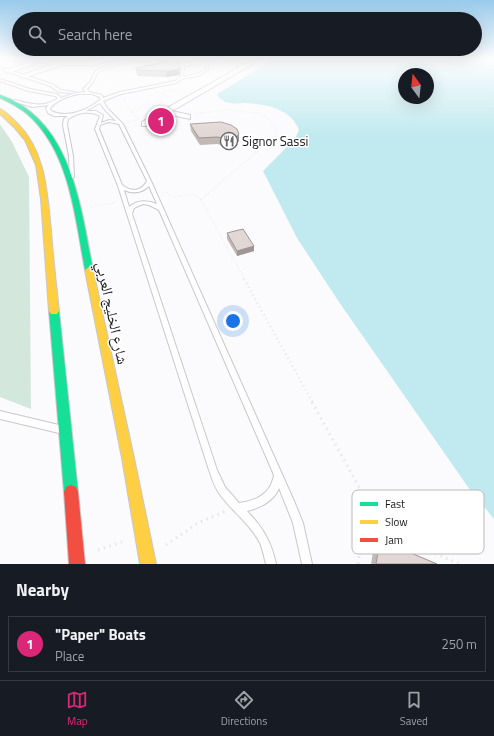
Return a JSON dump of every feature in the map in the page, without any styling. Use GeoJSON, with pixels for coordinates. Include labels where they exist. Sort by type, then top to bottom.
{"type":"FeatureCollection","features":[{"type":"Feature","properties":{"kind":"main road","name":"شارع الخليج العربي"},"geometry":{"type":"LineString","coordinates":[[1,96],[22,107],[47,132],[62,158],[72,190],[128,458],[148,564]]}},
{"type":"Feature","properties":{"kind":"main road"},"geometry":{"type":"LineString","coordinates":[[0,111],[9,118],[23,134],[34,151],[40,171],[46,216],[76,561]]}},
{"type":"Feature","properties":{"kind":"main road"},"geometry":{"type":"LineString","coordinates":[[66,206],[72,207],[76,210]]}},
{"type":"Feature","properties":{"kind":"main road"},"geometry":{"type":"LineString","coordinates":[[46,216],[55,208]]}},
{"type":"Feature","properties":{"kind":"street"},"geometry":{"type":"LineString","coordinates":[[145,124],[215,84]]}},
{"type":"Feature","properties":{"kind":"street"},"geometry":{"type":"LineString","coordinates":[[167,112],[187,117]]}},
{"type":"Feature","properties":{"kind":"lane"},"geometry":{"type":"LineString","coordinates":[[13,84],[27,89],[58,95],[60,98],[59,100]]}},
{"type":"Feature","properties":{"kind":"lane"},"geometry":{"type":"LineString","coordinates":[[48,84],[62,92],[99,95],[106,109],[121,124],[149,181],[278,472],[298,522],[307,564]]}},
{"type":"Feature","properties":{"kind":"lane"},"geometry":{"type":"LineString","coordinates":[[88,93],[85,88],[89,84]]}},
{"type":"Feature","properties":{"kind":"lane"},"geometry":{"type":"LineString","coordinates":[[72,190],[71,156],[65,123],[68,118],[101,100],[120,93],[168,84]]}},
{"type":"Feature","properties":{"kind":"lane"},"geometry":{"type":"LineString","coordinates":[[40,92],[53,86]]}},
{"type":"Feature","properties":{"kind":"lane"},"geometry":{"type":"LineString","coordinates":[[81,93],[70,95],[59,100],[52,104],[48,109],[52,114],[61,116],[92,112],[101,114],[102,118],[97,126],[97,129],[120,186],[213,470],[221,489],[237,508],[256,525],[268,548],[271,564]]}},
{"type":"Feature","properties":{"kind":"lane"},"geometry":{"type":"LineString","coordinates":[[1,96],[32,106],[52,104]]}},
{"type":"Feature","properties":{"kind":"lane"},"geometry":{"type":"LineString","coordinates":[[97,126],[102,122],[109,121],[121,124]]}},
{"type":"Feature","properties":{"kind":"lane"},"geometry":{"type":"LineString","coordinates":[[120,186],[126,191],[137,191],[146,187],[149,181]]}},
{"type":"Feature","properties":{"kind":"lane"},"geometry":{"type":"LineString","coordinates":[[129,216],[132,207],[140,203],[150,203],[161,209]]}},
{"type":"Feature","properties":{"kind":"lane"},"geometry":{"type":"LineString","coordinates":[[0,415],[65,430]]}},
{"type":"Feature","properties":{"kind":"lane"},"geometry":{"type":"LineString","coordinates":[[128,458],[147,508]]}},
{"type":"Feature","properties":{"kind":"lane"},"geometry":{"type":"LineString","coordinates":[[237,508],[248,507],[266,498],[276,485],[278,472]]}},
{"type":"Feature","properties":{"kind":"path"},"geometry":{"type":"LineString","coordinates":[[115,84],[122,86]]}},
{"type":"Feature","properties":{"kind":"path"},"geometry":{"type":"LineString","coordinates":[[120,93],[115,91],[124,88]]}},
{"type":"Feature","properties":{"kind":"path"},"geometry":{"type":"LineString","coordinates":[[146,104],[157,106],[167,102],[170,99],[169,97],[158,93],[192,89],[207,89]]}},
{"type":"Feature","properties":{"kind":"path"},"geometry":{"type":"LineString","coordinates":[[121,124],[140,120],[131,112],[123,98],[130,97]]}},
{"type":"Feature","properties":{"kind":"path"},"geometry":{"type":"LineString","coordinates":[[131,112],[146,104],[146,102],[152,100],[160,100],[162,103]]}},
{"type":"Feature","properties":{"kind":"path"},"geometry":{"type":"LineString","coordinates":[[145,124],[155,131],[161,131],[187,117],[209,111],[224,109],[240,110],[266,117],[273,122],[277,128],[277,134],[201,200]]}},
{"type":"Feature","properties":{"kind":"path"},"geometry":{"type":"LineString","coordinates":[[153,191],[167,193],[171,197],[195,194],[201,200],[361,490]]}},
{"type":"Feature","properties":{"kind":"path"},"geometry":{"type":"LineString","coordinates":[[76,210],[124,200]]}},
{"type":"Feature","properties":{"kind":"path"},"geometry":{"type":"LineString","coordinates":[[160,549],[198,523],[237,508]]}},
{"type":"Feature","properties":{"kind":"path"},"geometry":{"type":"LineString","coordinates":[[76,561],[142,534]]}},
{"type":"Feature","properties":{"kind":"path"},"geometry":{"type":"LineString","coordinates":[[358,564],[360,554]]}},
{"type":"Feature","properties":{"kind":"path"},"geometry":{"type":"LineString","coordinates":[[436,554],[460,564]]}},
{"type":"Feature","properties":{"kind":"green space"},"geometry":{"type":"Polygon","coordinates":[[[0,124],[12,142],[29,177],[31,409],[0,397],[0,124]]]}},
{"type":"Feature","properties":{"kind":"water"},"geometry":{"type":"Polygon","coordinates":[[[233,84],[398,84],[398,104],[434,104],[434,84],[494,84],[494,519],[484,507],[484,490],[470,490],[468,487],[339,302],[297,238],[263,171],[295,139],[299,130],[295,123],[284,112],[269,106],[229,103],[222,100],[217,94],[233,84]]]}},
{"type":"Feature","properties":{"kind":"building"},"geometry":{"type":"Polygon","coordinates":[[[221,122],[231,125],[237,129],[239,134],[233,140],[217,137],[199,138],[190,124],[221,122]]]}},
{"type":"Feature","properties":{"kind":"building"},"geometry":{"type":"Polygon","coordinates":[[[243,229],[254,246],[237,251],[227,233],[243,229]]]}},
{"type":"Feature","properties":{"kind":"building"},"geometry":{"type":"Polygon","coordinates":[[[378,554],[413,554],[437,564],[376,564],[378,554]]]}},
{"type":"Feature","properties":{"kind":"traffic: fast"},"geometry":{"type":"LineString","coordinates":[[0,96],[29,113],[44,128],[55,146],[64,165],[77,207],[89,270]]}},
{"type":"Feature","properties":{"kind":"traffic: fast"},"geometry":{"type":"LineString","coordinates":[[54,311],[71,492]]}},
{"type":"Feature","properties":{"kind":"traffic: slow"},"geometry":{"type":"LineString","coordinates":[[0,111],[17,126],[28,140],[39,165],[44,199],[54,311]]}},
{"type":"Feature","properties":{"kind":"traffic: slow"},"geometry":{"type":"LineString","coordinates":[[89,270],[128,458],[148,564]]}},
{"type":"Feature","properties":{"kind":"traffic: jam"},"geometry":{"type":"LineString","coordinates":[[71,492],[77,564]]}},
{"type":"Feature","properties":{"kind":"place","name":"\"Paper\" Boats"},"geometry":{"type":"Point","coordinates":[161,121]}},
{"type":"Feature","properties":{"kind":"place","name":"Signor Sassi"},"geometry":{"type":"Point","coordinates":[229,141]}}]}
